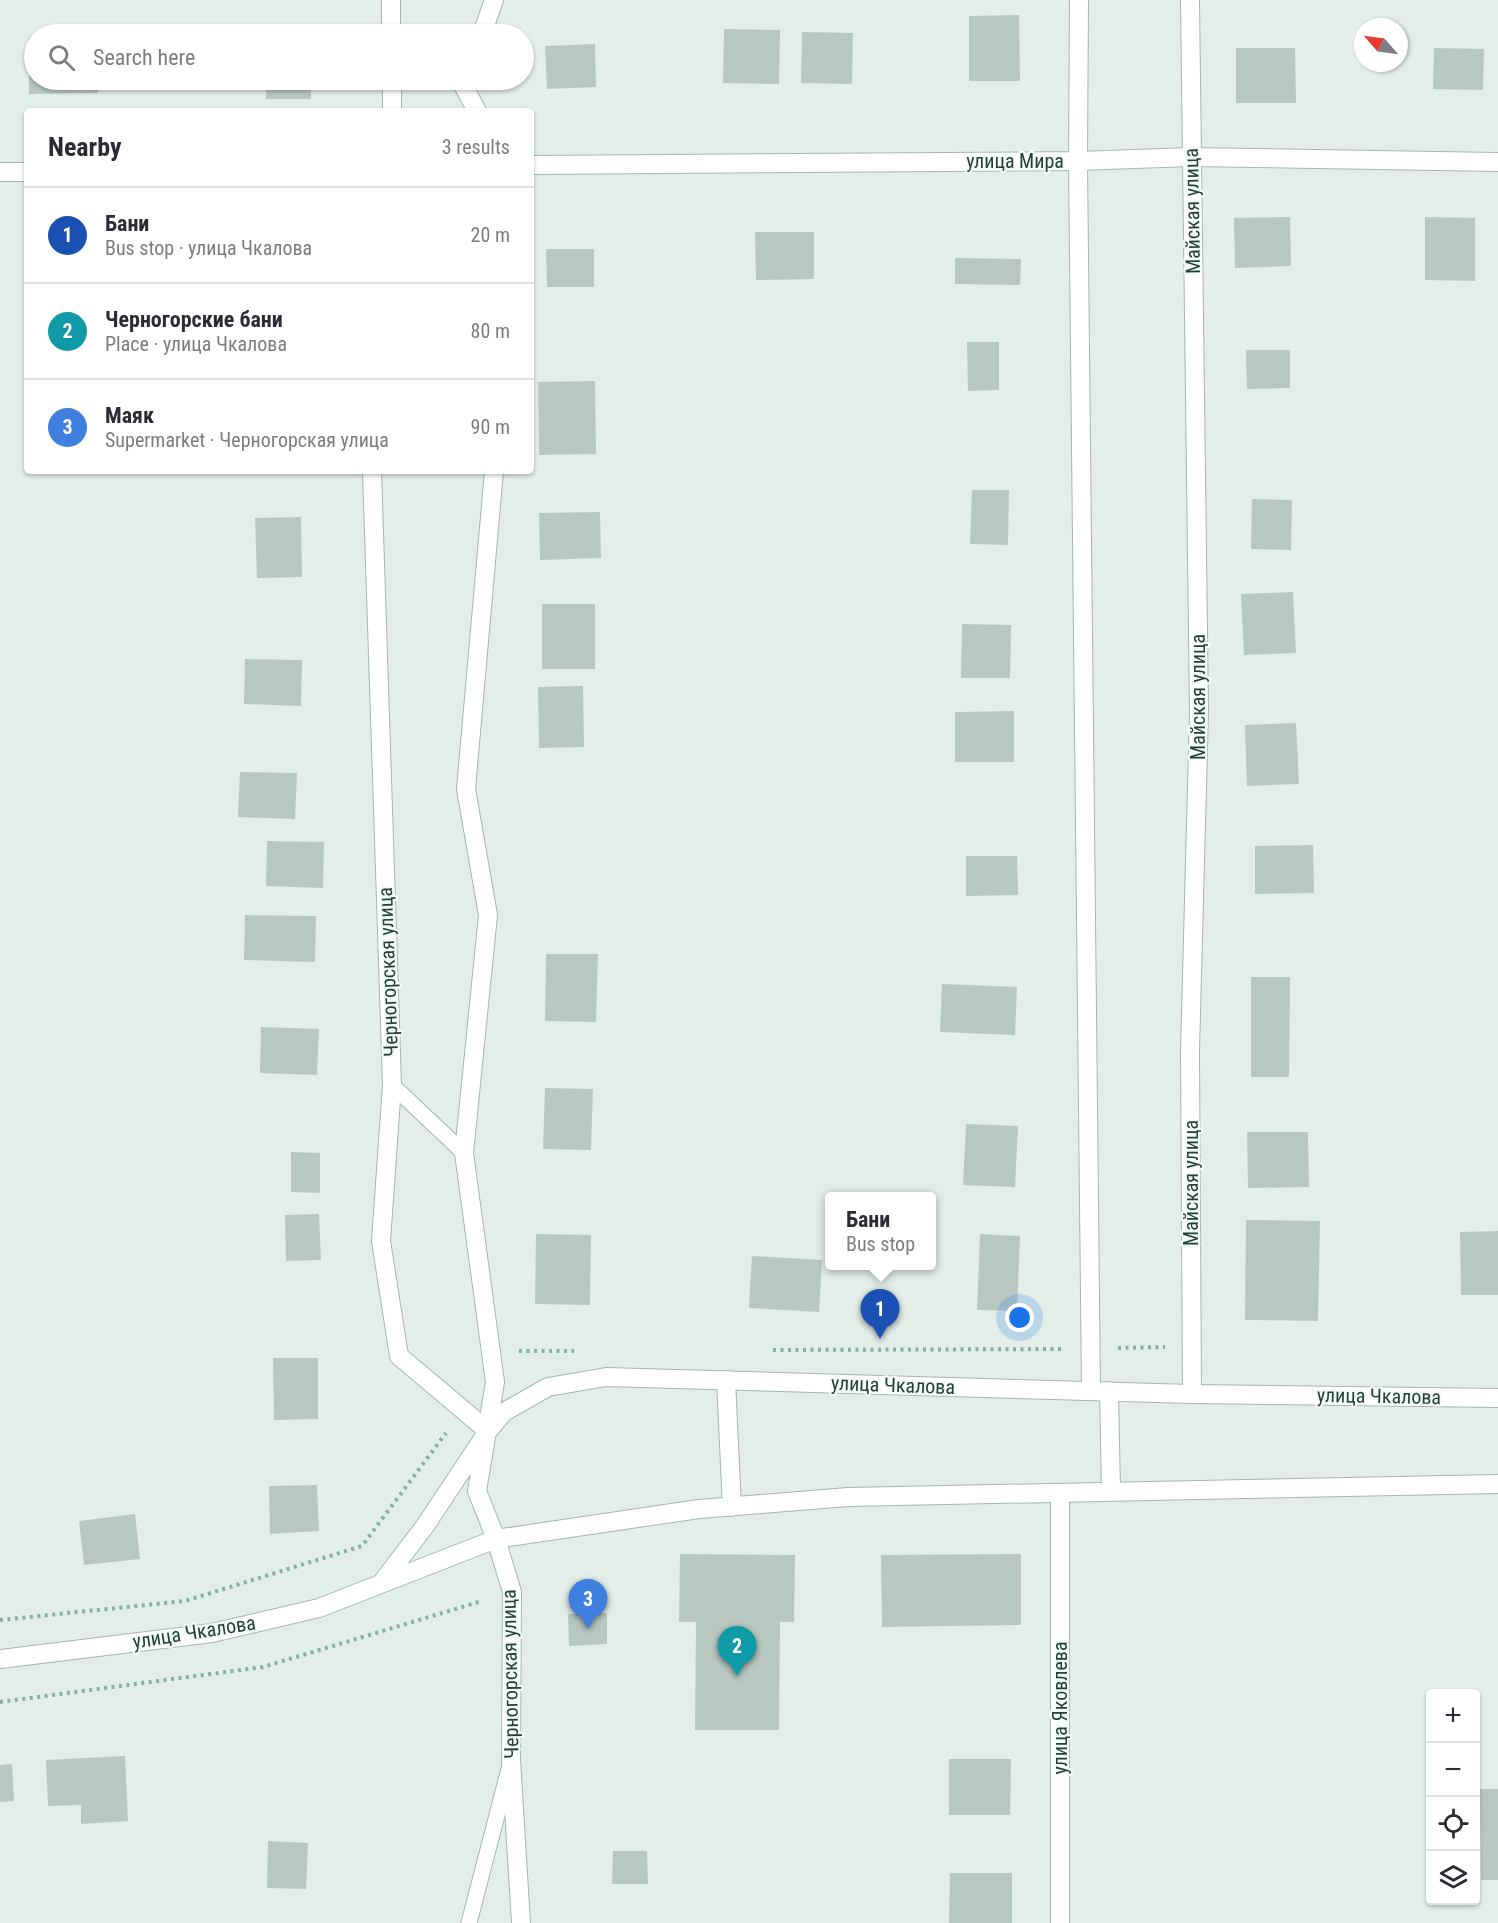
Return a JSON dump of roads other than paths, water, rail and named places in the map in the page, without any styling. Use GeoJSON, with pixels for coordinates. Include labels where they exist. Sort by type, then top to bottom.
{"type":"FeatureCollection","features":[{"type":"Feature","properties":{"kind":"street"},"geometry":{"type":"LineString","coordinates":[[391,0],[391,24]]}},
{"type":"Feature","properties":{"kind":"street"},"geometry":{"type":"LineString","coordinates":[[486,24],[494,0]]}},
{"type":"Feature","properties":{"kind":"street"},"geometry":{"type":"LineString","coordinates":[[1079,0],[1078,161],[1091,1391]]}},
{"type":"Feature","properties":{"kind":"street","name":"Майская улица"},"geometry":{"type":"LineString","coordinates":[[1190,0],[1199,711],[1190,1051],[1192,1394]]}},
{"type":"Feature","properties":{"kind":"street"},"geometry":{"type":"LineString","coordinates":[[392,90],[392,108]]}},
{"type":"Feature","properties":{"kind":"street"},"geometry":{"type":"LineString","coordinates":[[465,90],[475,108]]}},
{"type":"Feature","properties":{"kind":"street","name":"улица Мира"},"geometry":{"type":"LineString","coordinates":[[534,165],[1078,161],[1191,157],[1498,162]]}},
{"type":"Feature","properties":{"kind":"street"},"geometry":{"type":"LineString","coordinates":[[0,172],[24,172]]}},
{"type":"Feature","properties":{"kind":"street","name":"Черногорская улица"},"geometry":{"type":"LineString","coordinates":[[372,474],[392,1085],[381,1240],[399,1356],[488,1431]]}},
{"type":"Feature","properties":{"kind":"street","name":"Черногорская улица"},"geometry":{"type":"LineString","coordinates":[[494,474],[466,789],[488,915],[464,1153],[495,1382],[477,1491],[496,1539],[512,1592],[511,1759],[521,1923]]}},
{"type":"Feature","properties":{"kind":"street","name":"улица Чкалова"},"geometry":{"type":"LineString","coordinates":[[382,1581],[425,1527],[488,1431],[504,1412],[548,1387],[606,1377],[1192,1394],[1498,1398]]}},
{"type":"Feature","properties":{"kind":"street"},"geometry":{"type":"LineString","coordinates":[[726,1380],[732,1507]]}},
{"type":"Feature","properties":{"kind":"street"},"geometry":{"type":"LineString","coordinates":[[1109,1391],[1111,1491]]}},
{"type":"Feature","properties":{"kind":"street","name":"улица Чкалова"},"geometry":{"type":"LineString","coordinates":[[0,1659],[212,1633],[319,1608],[382,1581],[496,1539],[732,1507],[848,1497],[1498,1484]]}},
{"type":"Feature","properties":{"kind":"street","name":"улица Яковлева"},"geometry":{"type":"LineString","coordinates":[[1060,1493],[1060,1923]]}},
{"type":"Feature","properties":{"kind":"lane"},"geometry":{"type":"LineString","coordinates":[[392,1085],[464,1153]]}},
{"type":"Feature","properties":{"kind":"lane"},"geometry":{"type":"LineString","coordinates":[[470,1923],[511,1759]]}},
{"type":"Feature","properties":{"kind":"place","name":"Бани"},"geometry":{"type":"Point","coordinates":[880,1339]}},
{"type":"Feature","properties":{"kind":"place","name":"Маяк"},"geometry":{"type":"Point","coordinates":[588,1629]}},
{"type":"Feature","properties":{"kind":"place","name":"Черногорские бани"},"geometry":{"type":"Point","coordinates":[737,1676]}}]}
